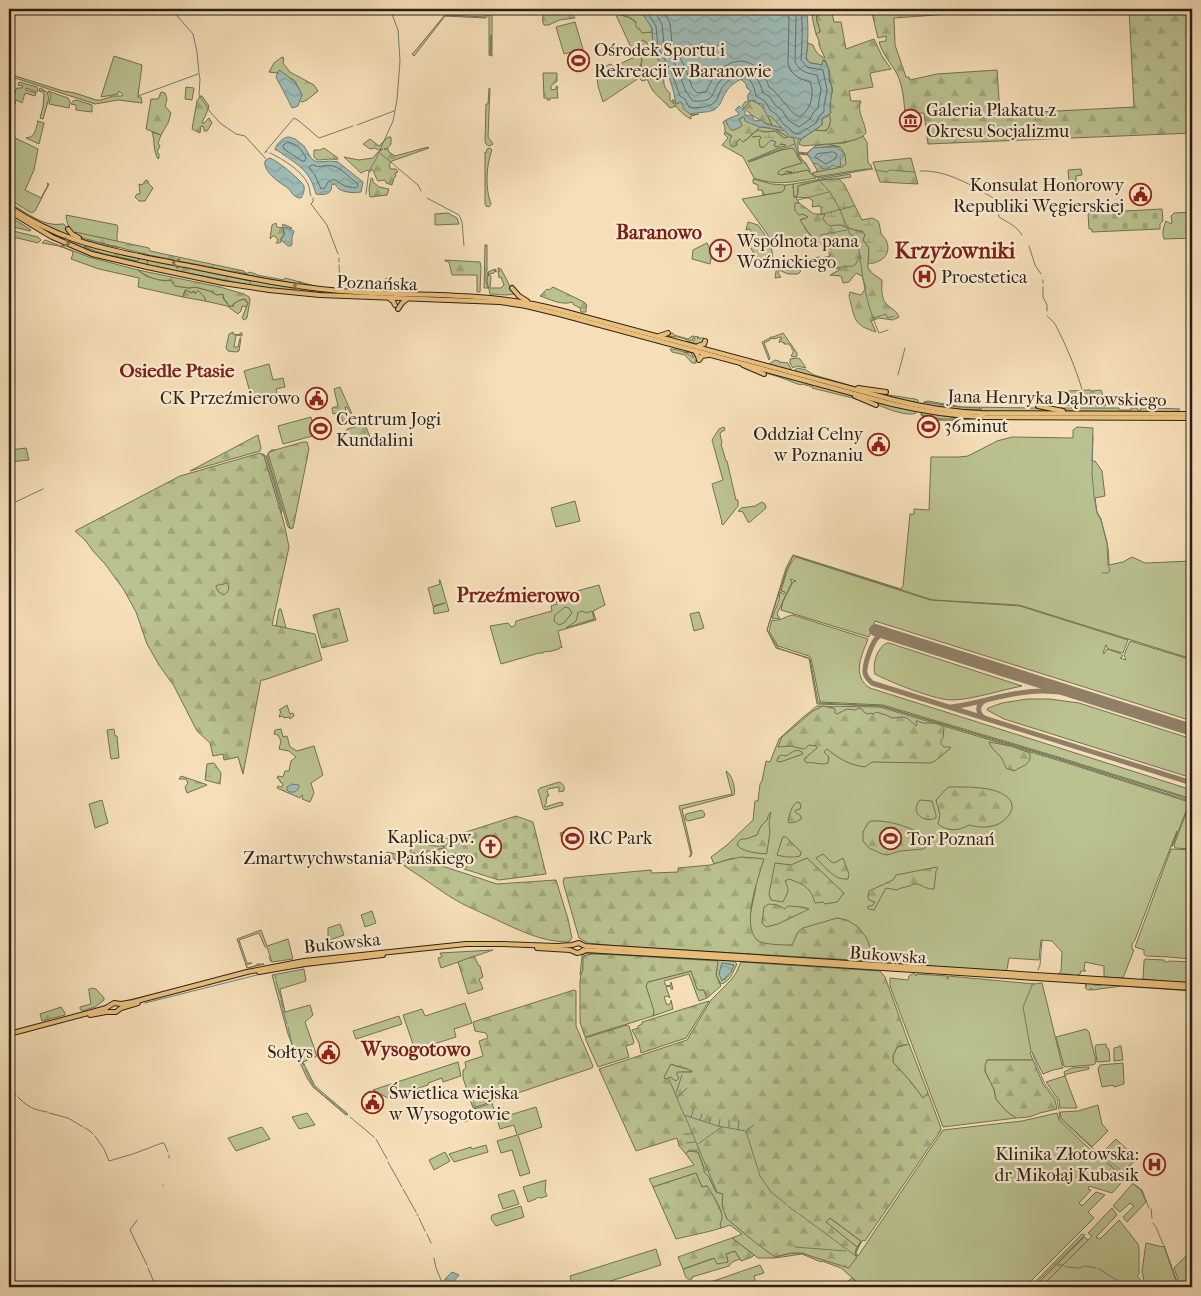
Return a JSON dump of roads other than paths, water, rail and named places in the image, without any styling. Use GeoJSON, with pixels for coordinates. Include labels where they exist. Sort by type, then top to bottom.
{"type":"FeatureCollection","features":[{"type":"Feature","properties":{"kind":"main road","name":"Poznańska"},"geometry":{"type":"LineString","coordinates":[[9,207],[46,228],[88,243],[223,273],[332,290],[493,298],[539,305],[656,336],[693,348]]}},
{"type":"Feature","properties":{"kind":"main road","name":"Poznańska"},"geometry":{"type":"LineString","coordinates":[[9,211],[43,232],[73,247],[132,264],[263,289],[323,295],[486,301],[522,306],[748,361]]}},
{"type":"Feature","properties":{"kind":"main road"},"geometry":{"type":"LineString","coordinates":[[68,229],[74,236],[88,243]]}},
{"type":"Feature","properties":{"kind":"main road"},"geometry":{"type":"LineString","coordinates":[[372,293],[382,290],[387,281],[392,290],[403,294]]}},
{"type":"Feature","properties":{"kind":"main road"},"geometry":{"type":"LineString","coordinates":[[323,285],[332,290]]}},
{"type":"Feature","properties":{"kind":"main road"},"geometry":{"type":"LineString","coordinates":[[512,288],[522,298],[539,305]]}},
{"type":"Feature","properties":{"kind":"main road"},"geometry":{"type":"LineString","coordinates":[[388,298],[393,301],[396,307],[409,298]]}},
{"type":"Feature","properties":{"kind":"main road"},"geometry":{"type":"LineString","coordinates":[[656,336],[668,333]]}},
{"type":"Feature","properties":{"kind":"main road"},"geometry":{"type":"LineString","coordinates":[[705,341],[712,353],[699,360],[693,348],[701,346],[705,341]]}},
{"type":"Feature","properties":{"kind":"main road","name":"Poznańska"},"geometry":{"type":"LineString","coordinates":[[712,353],[751,366]]}},
{"type":"Feature","properties":{"kind":"main road","name":"Jana Henryka Dąbrowskiego"},"geometry":{"type":"LineString","coordinates":[[748,361],[907,403],[947,410],[981,413],[1192,414]]}},
{"type":"Feature","properties":{"kind":"main road"},"geometry":{"type":"LineString","coordinates":[[762,365],[771,362]]}},
{"type":"Feature","properties":{"kind":"main road"},"geometry":{"type":"LineString","coordinates":[[739,363],[764,374]]}},
{"type":"Feature","properties":{"kind":"main road","name":"Jana Henryka Dąbrowskiego"},"geometry":{"type":"LineString","coordinates":[[751,366],[895,404],[925,411],[965,416],[1192,418]]}},
{"type":"Feature","properties":{"kind":"main road"},"geometry":{"type":"LineString","coordinates":[[793,370],[797,374]]}},
{"type":"Feature","properties":{"kind":"main road"},"geometry":{"type":"LineString","coordinates":[[848,388],[886,392]]}},
{"type":"Feature","properties":{"kind":"main road"},"geometry":{"type":"LineString","coordinates":[[842,390],[876,405]]}},
{"type":"Feature","properties":{"kind":"main road"},"geometry":{"type":"LineString","coordinates":[[1038,406],[1078,414]]}},
{"type":"Feature","properties":{"kind":"main road"},"geometry":{"type":"LineString","coordinates":[[989,418],[1005,417]]}},
{"type":"Feature","properties":{"kind":"main road"},"geometry":{"type":"LineString","coordinates":[[578,943],[583,945],[582,952],[577,953],[573,950],[574,945],[578,943]]}},
{"type":"Feature","properties":{"kind":"main road","name":"Bukowska"},"geometry":{"type":"LineString","coordinates":[[118,1004],[133,1002],[260,969],[316,959],[466,944],[574,945]]}},
{"type":"Feature","properties":{"kind":"main road","name":"Bukowska"},"geometry":{"type":"LineString","coordinates":[[583,945],[747,958],[1192,987]]}},
{"type":"Feature","properties":{"kind":"main road","name":"Bukowska"},"geometry":{"type":"LineString","coordinates":[[119,1009],[252,974],[305,964],[468,947],[506,946],[573,950]]}},
{"type":"Feature","properties":{"kind":"main road","name":"Bukowska"},"geometry":{"type":"LineString","coordinates":[[582,952],[586,950],[747,958],[1192,987]]}},
{"type":"Feature","properties":{"kind":"main road"},"geometry":{"type":"LineString","coordinates":[[716,957],[736,960],[738,963],[741,960],[777,961]]}},
{"type":"Feature","properties":{"kind":"main road"},"geometry":{"type":"LineString","coordinates":[[112,1004],[118,1004],[119,1009],[116,1012],[98,1014],[9,1035],[92,1012],[112,1004]]}},
{"type":"Feature","properties":{"kind":"main road"},"geometry":{"type":"LineString","coordinates":[[110,1006],[112,1012]]}},
{"type":"Feature","properties":{"kind":"water"},"geometry":{"type":"Polygon","coordinates":[[[635,9],[806,9],[808,34],[806,59],[810,63],[822,65],[823,60],[828,66],[832,88],[831,113],[822,119],[822,125],[801,139],[790,137],[785,131],[760,127],[745,121],[744,117],[739,119],[742,126],[731,130],[726,120],[739,114],[735,110],[739,106],[745,111],[745,115],[753,116],[753,119],[756,121],[761,120],[766,124],[782,128],[772,117],[767,116],[762,104],[754,100],[749,101],[748,95],[751,91],[741,79],[729,88],[720,104],[714,110],[690,114],[684,109],[681,102],[676,104],[669,78],[660,65],[653,48],[652,28],[644,16],[635,9]]]}},
{"type":"Feature","properties":{"kind":"water"},"geometry":{"type":"Polygon","coordinates":[[[279,70],[287,75],[298,87],[302,95],[298,106],[292,108],[276,77],[279,70]]]}},
{"type":"Feature","properties":{"kind":"water"},"geometry":{"type":"Polygon","coordinates":[[[289,137],[304,146],[315,161],[338,162],[363,182],[361,192],[344,191],[332,184],[331,190],[328,193],[316,194],[306,173],[275,150],[280,141],[289,137]]]}},
{"type":"Feature","properties":{"kind":"water"},"geometry":{"type":"Polygon","coordinates":[[[836,147],[845,154],[840,160],[841,166],[836,167],[833,165],[823,169],[818,164],[813,163],[807,154],[813,148],[836,147]]]}},
{"type":"Feature","properties":{"kind":"water"},"geometry":{"type":"Polygon","coordinates":[[[269,158],[302,183],[304,189],[301,198],[294,195],[268,172],[265,161],[269,158]]]}},
{"type":"Feature","properties":{"kind":"water"},"geometry":{"type":"Polygon","coordinates":[[[283,228],[294,231],[291,246],[288,246],[281,240],[285,234],[283,228]]]}},
{"type":"Feature","properties":{"kind":"water"},"geometry":{"type":"Polygon","coordinates":[[[292,784],[299,785],[299,788],[295,792],[289,792],[287,787],[292,784]]]}},
{"type":"Feature","properties":{"kind":"water"},"geometry":{"type":"Polygon","coordinates":[[[722,963],[734,965],[731,972],[722,981],[719,974],[722,963]]]}},
{"type":"Feature","properties":{"kind":"water"},"geometry":{"type":"Polygon","coordinates":[[[452,1272],[459,1275],[452,1283],[447,1285],[445,1279],[452,1272]]]}},
{"type":"Feature","properties":{"kind":"waterway"},"geometry":{"type":"LineString","coordinates":[[171,9],[193,34],[200,79],[199,95],[220,123],[236,134],[245,136],[266,159]]}},
{"type":"Feature","properties":{"kind":"waterway"},"geometry":{"type":"LineString","coordinates":[[366,194],[369,171],[393,121],[397,100],[400,61],[398,30],[390,9]]}},
{"type":"Feature","properties":{"kind":"waterway"},"geometry":{"type":"LineString","coordinates":[[138,96],[198,74]]}},
{"type":"Feature","properties":{"kind":"waterway"},"geometry":{"type":"LineString","coordinates":[[743,109],[751,100]]}},
{"type":"Feature","properties":{"kind":"waterway"},"geometry":{"type":"LineString","coordinates":[[357,125],[394,111]]}},
{"type":"Feature","properties":{"kind":"waterway"},"geometry":{"type":"LineString","coordinates":[[266,151],[294,118],[319,138],[353,126]]}},
{"type":"Feature","properties":{"kind":"waterway"},"geometry":{"type":"LineString","coordinates":[[745,141],[760,127]]}},
{"type":"Feature","properties":{"kind":"waterway"},"geometry":{"type":"LineString","coordinates":[[793,137],[799,158],[806,163],[810,171]]}},
{"type":"Feature","properties":{"kind":"waterway"},"geometry":{"type":"LineString","coordinates":[[749,161],[795,144]]}},
{"type":"Feature","properties":{"kind":"waterway"},"geometry":{"type":"LineString","coordinates":[[270,153],[297,170],[308,184],[311,196]]}},
{"type":"Feature","properties":{"kind":"waterway"},"geometry":{"type":"LineString","coordinates":[[380,153],[418,185],[421,191]]}},
{"type":"Feature","properties":{"kind":"waterway"},"geometry":{"type":"LineString","coordinates":[[798,153],[807,154]]}},
{"type":"Feature","properties":{"kind":"waterway"},"geometry":{"type":"LineString","coordinates":[[811,173],[815,177],[873,169]]}},
{"type":"Feature","properties":{"kind":"waterway"},"geometry":{"type":"LineString","coordinates":[[875,170],[914,172]]}},
{"type":"Feature","properties":{"kind":"waterway"},"geometry":{"type":"LineString","coordinates":[[920,171],[937,172],[953,177],[990,196],[997,203],[999,217],[1014,226],[1022,235]]}},
{"type":"Feature","properties":{"kind":"waterway"},"geometry":{"type":"LineString","coordinates":[[818,179],[830,192],[850,234],[856,240],[867,300],[879,333],[888,330]]}},
{"type":"Feature","properties":{"kind":"waterway"},"geometry":{"type":"LineString","coordinates":[[798,200],[829,192]]}},
{"type":"Feature","properties":{"kind":"waterway"},"geometry":{"type":"LineString","coordinates":[[313,198],[311,204],[327,225],[338,254]]}},
{"type":"Feature","properties":{"kind":"waterway"},"geometry":{"type":"LineString","coordinates":[[427,198],[459,215],[462,222],[464,246]]}},
{"type":"Feature","properties":{"kind":"waterway"},"geometry":{"type":"LineString","coordinates":[[819,215],[854,206]]}},
{"type":"Feature","properties":{"kind":"waterway"},"geometry":{"type":"LineString","coordinates":[[820,235],[847,230]]}},
{"type":"Feature","properties":{"kind":"waterway"},"geometry":{"type":"LineString","coordinates":[[1029,246],[1035,265],[1041,274]]}},
{"type":"Feature","properties":{"kind":"waterway"},"geometry":{"type":"LineString","coordinates":[[822,269],[853,266],[860,256]]}},
{"type":"Feature","properties":{"kind":"waterway"},"geometry":{"type":"LineString","coordinates":[[339,265],[340,284]]}},
{"type":"Feature","properties":{"kind":"waterway"},"geometry":{"type":"LineString","coordinates":[[1043,287],[1043,297],[1047,305],[1047,311]]}},
{"type":"Feature","properties":{"kind":"waterway"},"geometry":{"type":"LineString","coordinates":[[873,318],[886,314],[888,318],[894,316]]}},
{"type":"Feature","properties":{"kind":"waterway"},"geometry":{"type":"LineString","coordinates":[[1047,316],[1055,324],[1063,340],[1082,389]]}},
{"type":"Feature","properties":{"kind":"waterway"},"geometry":{"type":"LineString","coordinates":[[898,375],[905,348]]}},
{"type":"Feature","properties":{"kind":"waterway"},"geometry":{"type":"LineString","coordinates":[[1082,391],[1083,397]]}},
{"type":"Feature","properties":{"kind":"waterway"},"geometry":{"type":"LineString","coordinates":[[1083,398],[1085,402]]}},
{"type":"Feature","properties":{"kind":"waterway"},"geometry":{"type":"LineString","coordinates":[[1093,436],[1092,474],[1094,496],[1097,513],[1107,542],[1110,570],[1108,573],[1102,573]]}},
{"type":"Feature","properties":{"kind":"waterway"},"geometry":{"type":"LineString","coordinates":[[9,505],[43,489]]}},
{"type":"Feature","properties":{"kind":"waterway"},"geometry":{"type":"LineString","coordinates":[[1038,970],[1042,940]]}},
{"type":"Feature","properties":{"kind":"waterway"},"geometry":{"type":"LineString","coordinates":[[269,957],[271,962]]}},
{"type":"Feature","properties":{"kind":"waterway"},"geometry":{"type":"LineString","coordinates":[[309,966],[315,965]]}},
{"type":"Feature","properties":{"kind":"waterway"},"geometry":{"type":"LineString","coordinates":[[297,968],[304,967]]}},
{"type":"Feature","properties":{"kind":"waterway"},"geometry":{"type":"LineString","coordinates":[[145,1003],[261,974]]}},
{"type":"Feature","properties":{"kind":"waterway"},"geometry":{"type":"LineString","coordinates":[[275,975],[276,979]]}},
{"type":"Feature","properties":{"kind":"waterway"},"geometry":{"type":"LineString","coordinates":[[276,981],[281,998]]}},
{"type":"Feature","properties":{"kind":"waterway"},"geometry":{"type":"LineString","coordinates":[[1031,1051],[1023,1007],[1033,983]]}},
{"type":"Feature","properties":{"kind":"waterway"},"geometry":{"type":"LineString","coordinates":[[125,1001],[184,987]]}},
{"type":"Feature","properties":{"kind":"waterway"},"geometry":{"type":"LineString","coordinates":[[281,1000],[283,1008]]}},
{"type":"Feature","properties":{"kind":"waterway"},"geometry":{"type":"LineString","coordinates":[[114,1001],[121,1002]]}},
{"type":"Feature","properties":{"kind":"waterway"},"geometry":{"type":"LineString","coordinates":[[283,1010],[287,1024]]}},
{"type":"Feature","properties":{"kind":"waterway"},"geometry":{"type":"LineString","coordinates":[[288,1027],[292,1044]]}},
{"type":"Feature","properties":{"kind":"waterway"},"geometry":{"type":"LineString","coordinates":[[293,1047],[295,1051]]}},
{"type":"Feature","properties":{"kind":"waterway"},"geometry":{"type":"LineString","coordinates":[[1032,1052],[1035,1060]]}},
{"type":"Feature","properties":{"kind":"waterway"},"geometry":{"type":"LineString","coordinates":[[296,1053],[304,1066]]}},
{"type":"Feature","properties":{"kind":"waterway"},"geometry":{"type":"LineString","coordinates":[[1035,1061],[1044,1082]]}},
{"type":"Feature","properties":{"kind":"waterway"},"geometry":{"type":"LineString","coordinates":[[305,1069],[313,1085]]}},
{"type":"Feature","properties":{"kind":"waterway"},"geometry":{"type":"LineString","coordinates":[[676,1093],[682,1075]]}},
{"type":"Feature","properties":{"kind":"waterway"},"geometry":{"type":"LineString","coordinates":[[669,1079],[684,1115],[718,1126],[746,1131],[760,1176],[771,1192],[786,1204]]}},
{"type":"Feature","properties":{"kind":"waterway"},"geometry":{"type":"LineString","coordinates":[[1044,1083],[1057,1100],[1059,1110]]}},
{"type":"Feature","properties":{"kind":"waterway"},"geometry":{"type":"LineString","coordinates":[[9,1087],[16,1095]]}},
{"type":"Feature","properties":{"kind":"waterway"},"geometry":{"type":"LineString","coordinates":[[314,1087],[324,1096]]}},
{"type":"Feature","properties":{"kind":"waterway"},"geometry":{"type":"LineString","coordinates":[[677,1098],[687,1088]]}},
{"type":"Feature","properties":{"kind":"waterway"},"geometry":{"type":"LineString","coordinates":[[18,1097],[31,1107],[47,1112]]}},
{"type":"Feature","properties":{"kind":"waterway"},"geometry":{"type":"LineString","coordinates":[[326,1097],[347,1115]]}},
{"type":"Feature","properties":{"kind":"waterway"},"geometry":{"type":"LineString","coordinates":[[691,1117],[694,1108]]}},
{"type":"Feature","properties":{"kind":"waterway"},"geometry":{"type":"LineString","coordinates":[[1059,1112],[1060,1119],[1109,1163]]}},
{"type":"Feature","properties":{"kind":"waterway"},"geometry":{"type":"LineString","coordinates":[[49,1113],[68,1118],[83,1127]]}},
{"type":"Feature","properties":{"kind":"waterway"},"geometry":{"type":"LineString","coordinates":[[700,1120],[702,1114]]}},
{"type":"Feature","properties":{"kind":"waterway"},"geometry":{"type":"LineString","coordinates":[[685,1116],[717,1192]]}},
{"type":"Feature","properties":{"kind":"waterway"},"geometry":{"type":"LineString","coordinates":[[350,1117],[374,1137]]}},
{"type":"Feature","properties":{"kind":"waterway"},"geometry":{"type":"LineString","coordinates":[[709,1123],[711,1117]]}},
{"type":"Feature","properties":{"kind":"waterway"},"geometry":{"type":"LineString","coordinates":[[719,1126],[720,1119]]}},
{"type":"Feature","properties":{"kind":"waterway"},"geometry":{"type":"LineString","coordinates":[[729,1120],[729,1127]]}},
{"type":"Feature","properties":{"kind":"waterway"},"geometry":{"type":"LineString","coordinates":[[738,1130],[739,1121]]}},
{"type":"Feature","properties":{"kind":"waterway"},"geometry":{"type":"LineString","coordinates":[[747,1130],[754,1125]]}},
{"type":"Feature","properties":{"kind":"waterway"},"geometry":{"type":"LineString","coordinates":[[706,1138],[722,1127]]}},
{"type":"Feature","properties":{"kind":"waterway"},"geometry":{"type":"LineString","coordinates":[[85,1128],[93,1134]]}},
{"type":"Feature","properties":{"kind":"waterway"},"geometry":{"type":"LineString","coordinates":[[684,1134],[691,1134]]}},
{"type":"Feature","properties":{"kind":"waterway"},"geometry":{"type":"LineString","coordinates":[[95,1136],[104,1149],[109,1161],[162,1143],[164,1143],[168,1152]]}},
{"type":"Feature","properties":{"kind":"waterway"},"geometry":{"type":"LineString","coordinates":[[376,1139],[387,1159]]}},
{"type":"Feature","properties":{"kind":"waterway"},"geometry":{"type":"LineString","coordinates":[[698,1144],[705,1139]]}},
{"type":"Feature","properties":{"kind":"waterway"},"geometry":{"type":"LineString","coordinates":[[686,1143],[695,1142]]}},
{"type":"Feature","properties":{"kind":"waterway"},"geometry":{"type":"LineString","coordinates":[[689,1150],[699,1150]]}},
{"type":"Feature","properties":{"kind":"waterway"},"geometry":{"type":"LineString","coordinates":[[388,1162],[402,1187]]}},
{"type":"Feature","properties":{"kind":"waterway"},"geometry":{"type":"LineString","coordinates":[[1110,1164],[1129,1180]]}},
{"type":"Feature","properties":{"kind":"waterway"},"geometry":{"type":"LineString","coordinates":[[1134,1184],[1142,1190],[1149,1208]]}},
{"type":"Feature","properties":{"kind":"waterway"},"geometry":{"type":"LineString","coordinates":[[403,1189],[416,1212]]}},
{"type":"Feature","properties":{"kind":"waterway"},"geometry":{"type":"LineString","coordinates":[[788,1206],[797,1213]]}},
{"type":"Feature","properties":{"kind":"waterway"},"geometry":{"type":"LineString","coordinates":[[1151,1209],[1152,1218]]}},
{"type":"Feature","properties":{"kind":"waterway"},"geometry":{"type":"LineString","coordinates":[[799,1214],[856,1256]]}},
{"type":"Feature","properties":{"kind":"waterway"},"geometry":{"type":"LineString","coordinates":[[419,1218],[425,1231]]}},
{"type":"Feature","properties":{"kind":"waterway"},"geometry":{"type":"LineString","coordinates":[[137,1220],[130,1230],[147,1265]]}},
{"type":"Feature","properties":{"kind":"waterway"},"geometry":{"type":"LineString","coordinates":[[1156,1227],[1163,1244]]}},
{"type":"Feature","properties":{"kind":"waterway"},"geometry":{"type":"LineString","coordinates":[[427,1234],[431,1243]]}},
{"type":"Feature","properties":{"kind":"waterway"},"geometry":{"type":"LineString","coordinates":[[1164,1245],[1178,1284],[1181,1287]]}},
{"type":"Feature","properties":{"kind":"waterway"},"geometry":{"type":"LineString","coordinates":[[795,1247],[846,1251]]}},
{"type":"Feature","properties":{"kind":"waterway"},"geometry":{"type":"LineString","coordinates":[[434,1258],[444,1287]]}},
{"type":"Feature","properties":{"kind":"waterway"},"geometry":{"type":"LineString","coordinates":[[1058,1265],[1063,1265]]}},
{"type":"Feature","properties":{"kind":"waterway"},"geometry":{"type":"LineString","coordinates":[[1065,1266],[1079,1268]]}},
{"type":"Feature","properties":{"kind":"waterway"},"geometry":{"type":"LineString","coordinates":[[1080,1268],[1084,1266],[1096,1268]]}},
{"type":"Feature","properties":{"kind":"waterway"},"geometry":{"type":"LineString","coordinates":[[148,1268],[156,1287]]}},
{"type":"Feature","properties":{"kind":"waterway"},"geometry":{"type":"LineString","coordinates":[[1098,1268],[1110,1276]]}},
{"type":"Feature","properties":{"kind":"waterway"},"geometry":{"type":"LineString","coordinates":[[1110,1276],[1129,1287]]}},
{"type":"Feature","properties":{"kind":"place","name":"Ośrodek Sportu i Rekreacji w Baranowie"},"geometry":{"type":"Point","coordinates":[578,60]}},
{"type":"Feature","properties":{"kind":"place","name":"Galeria Plakatu z Okresu Socjalizmu"},"geometry":{"type":"Point","coordinates":[910,120]}},
{"type":"Feature","properties":{"kind":"place","name":"Konsulat Honorowy Republiki Węgierskiej"},"geometry":{"type":"Point","coordinates":[1140,195]}},
{"type":"Feature","properties":{"kind":"place","name":"Wspólnota pana Woźnickiego"},"geometry":{"type":"Point","coordinates":[721,251]}},
{"type":"Feature","properties":{"kind":"place","name":"Proestetica"},"geometry":{"type":"Point","coordinates":[925,277]}},
{"type":"Feature","properties":{"kind":"place","name":"CK Przeźmierowo"},"geometry":{"type":"Point","coordinates":[316,398]}},
{"type":"Feature","properties":{"kind":"place","name":"36minut"},"geometry":{"type":"Point","coordinates":[928,426]}},
{"type":"Feature","properties":{"kind":"place","name":"Centrum Jogi Kundalini"},"geometry":{"type":"Point","coordinates":[320,429]}},
{"type":"Feature","properties":{"kind":"place","name":"Oddział Celny w Poznaniu"},"geometry":{"type":"Point","coordinates":[879,444]}},
{"type":"Feature","properties":{"kind":"place","name":"RC Park"},"geometry":{"type":"Point","coordinates":[572,838]}},
{"type":"Feature","properties":{"kind":"place","name":"Tor Poznań"},"geometry":{"type":"Point","coordinates":[891,839]}},
{"type":"Feature","properties":{"kind":"place","name":"Kaplica pw. Zmartwychwstania Pańskiego"},"geometry":{"type":"Point","coordinates":[490,847]}},
{"type":"Feature","properties":{"kind":"place","name":"Sołtys"},"geometry":{"type":"Point","coordinates":[329,1052]}},
{"type":"Feature","properties":{"kind":"place","name":"Świetlica wiejska w Wysogotowie"},"geometry":{"type":"Point","coordinates":[373,1103]}},
{"type":"Feature","properties":{"kind":"place","name":"Klinika Złotowska: dr Mikołaj Kubasik"},"geometry":{"type":"Point","coordinates":[1155,1164]}},
{"type":"Feature","properties":{"kind":"district","name":"Baranowo"},"geometry":{"type":"Point","coordinates":[659,232]}},
{"type":"Feature","properties":{"kind":"district","name":"Krzyżowniki"},"geometry":{"type":"Point","coordinates":[955,250]}},
{"type":"Feature","properties":{"kind":"district","name":"Osiedle Ptasie"},"geometry":{"type":"Point","coordinates":[177,370]}},
{"type":"Feature","properties":{"kind":"district","name":"Przeźmierowo"},"geometry":{"type":"Point","coordinates":[518,595]}},
{"type":"Feature","properties":{"kind":"district","name":"Wysogotowo"},"geometry":{"type":"Point","coordinates":[416,1049]}}]}
